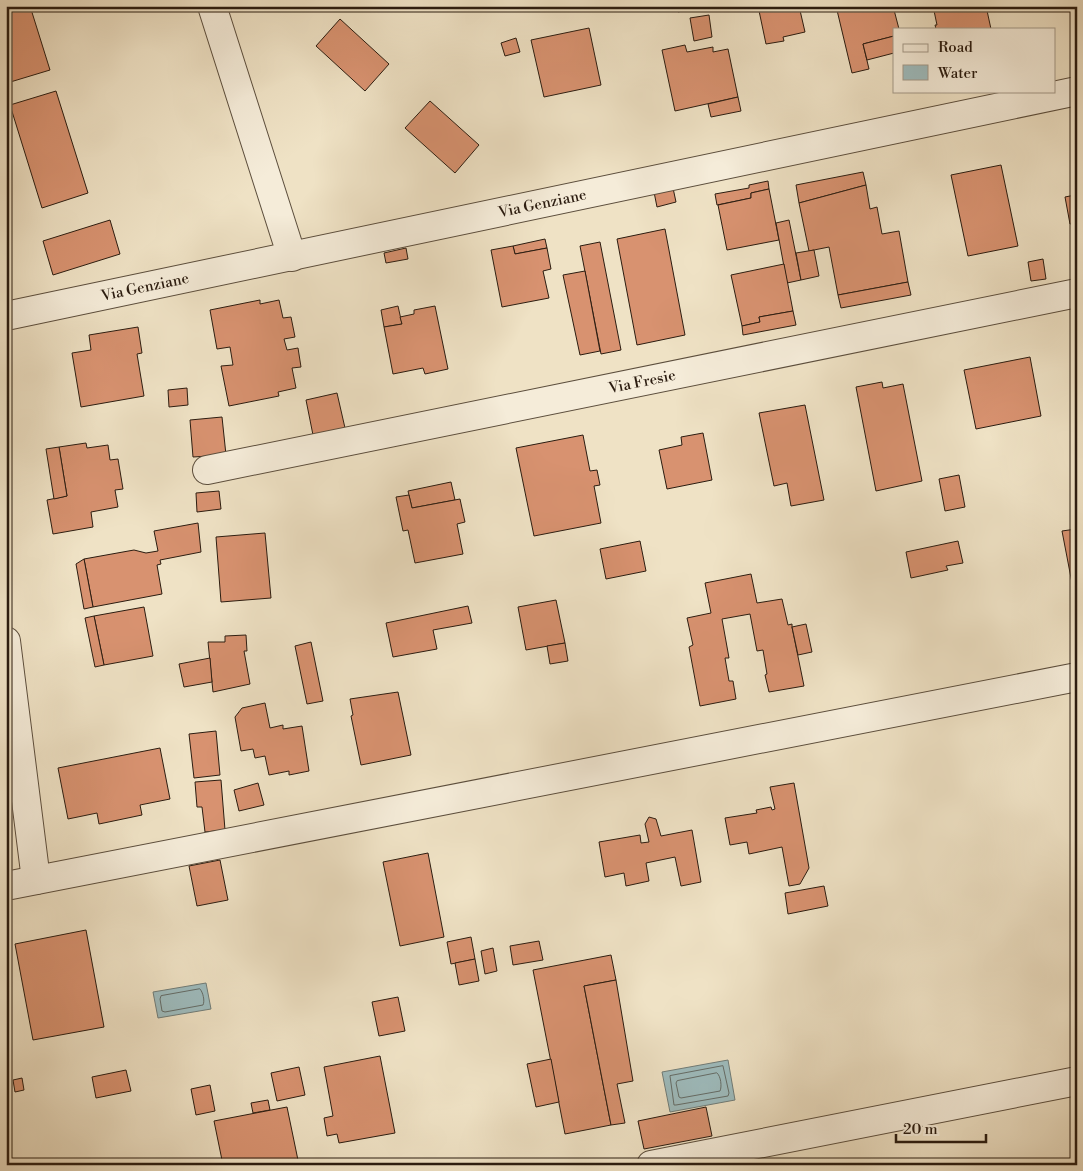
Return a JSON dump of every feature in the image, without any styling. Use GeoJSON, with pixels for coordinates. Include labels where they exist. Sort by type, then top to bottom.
{"type":"FeatureCollection","features":[{"type":"Feature","properties":{"kind":"street"},"geometry":{"type":"LineString","coordinates":[[212,6],[292,257]]}},
{"type":"Feature","properties":{"kind":"street","name":"Via Genziane"},"geometry":{"type":"LineString","coordinates":[[6,316],[1077,91]]}},
{"type":"Feature","properties":{"kind":"street","name":"Via Fresie"},"geometry":{"type":"LineString","coordinates":[[207,470],[1077,293]]}},
{"type":"Feature","properties":{"kind":"street"},"geometry":{"type":"LineString","coordinates":[[6,641],[36,880]]}},
{"type":"Feature","properties":{"kind":"street"},"geometry":{"type":"LineString","coordinates":[[6,886],[1077,677]]}},
{"type":"Feature","properties":{"kind":"street"},"geometry":{"type":"LineString","coordinates":[[651,1165],[1077,1081]]}},
{"type":"Feature","properties":{"kind":"water"},"geometry":{"type":"Polygon","coordinates":[[[206,983],[211,1009],[158,1018],[153,992],[206,983]]]}},
{"type":"Feature","properties":{"kind":"water"},"geometry":{"type":"Polygon","coordinates":[[[728,1060],[735,1100],[670,1112],[662,1072],[728,1060]]]}},
{"type":"Feature","properties":{"kind":"building"},"geometry":{"type":"Polygon","coordinates":[[[6,6],[30,6],[50,70],[7,83],[6,6]]]}},
{"type":"Feature","properties":{"kind":"building"},"geometry":{"type":"Polygon","coordinates":[[[676,6],[706,6],[678,12],[676,6]]]}},
{"type":"Feature","properties":{"kind":"building"},"geometry":{"type":"Polygon","coordinates":[[[758,6],[799,6],[805,32],[783,37],[784,41],[766,44],[758,6]]]}},
{"type":"Feature","properties":{"kind":"building"},"geometry":{"type":"Polygon","coordinates":[[[836,6],[893,6],[899,28],[893,28],[893,36],[863,44],[869,69],[852,73],[836,6]]]}},
{"type":"Feature","properties":{"kind":"building"},"geometry":{"type":"Polygon","coordinates":[[[933,6],[986,6],[991,28],[936,28],[935,25],[937,25],[933,6]]]}},
{"type":"Feature","properties":{"kind":"building"},"geometry":{"type":"Polygon","coordinates":[[[709,15],[712,37],[694,41],[690,18],[709,15]]]}},
{"type":"Feature","properties":{"kind":"building"},"geometry":{"type":"Polygon","coordinates":[[[340,19],[389,64],[365,91],[316,46],[340,19]]]}},
{"type":"Feature","properties":{"kind":"building"},"geometry":{"type":"Polygon","coordinates":[[[589,28],[601,85],[544,97],[531,40],[589,28]]]}},
{"type":"Feature","properties":{"kind":"building"},"geometry":{"type":"Polygon","coordinates":[[[893,36],[893,53],[867,60],[863,44],[893,36]]]}},
{"type":"Feature","properties":{"kind":"building"},"geometry":{"type":"Polygon","coordinates":[[[516,38],[520,52],[505,56],[501,43],[516,38]]]}},
{"type":"Feature","properties":{"kind":"building"},"geometry":{"type":"Polygon","coordinates":[[[685,45],[687,52],[713,47],[713,52],[728,49],[738,97],[675,111],[662,50],[685,45]]]}},
{"type":"Feature","properties":{"kind":"building"},"geometry":{"type":"Polygon","coordinates":[[[56,91],[88,193],[42,208],[10,105],[56,91]]]}},
{"type":"Feature","properties":{"kind":"building"},"geometry":{"type":"Polygon","coordinates":[[[738,97],[741,111],[711,117],[708,104],[738,97]]]}},
{"type":"Feature","properties":{"kind":"building"},"geometry":{"type":"Polygon","coordinates":[[[430,101],[479,145],[455,173],[405,128],[430,101]]]}},
{"type":"Feature","properties":{"kind":"building"},"geometry":{"type":"Polygon","coordinates":[[[1001,165],[1018,246],[968,256],[951,175],[1001,165]]]}},
{"type":"Feature","properties":{"kind":"building"},"geometry":{"type":"Polygon","coordinates":[[[863,172],[866,185],[799,203],[796,185],[863,172]]]}},
{"type":"Feature","properties":{"kind":"building"},"geometry":{"type":"Polygon","coordinates":[[[768,181],[769,189],[751,193],[751,198],[717,205],[715,194],[749,188],[749,185],[768,181]]]}},
{"type":"Feature","properties":{"kind":"building"},"geometry":{"type":"Polygon","coordinates":[[[1077,181],[1077,223],[1070,224],[1065,197],[1075,195],[1072,182],[1077,181]]]}},
{"type":"Feature","properties":{"kind":"building"},"geometry":{"type":"Polygon","coordinates":[[[866,185],[870,209],[877,207],[882,234],[899,231],[908,282],[838,295],[829,247],[809,251],[799,203],[866,185]]]}},
{"type":"Feature","properties":{"kind":"building"},"geometry":{"type":"Polygon","coordinates":[[[673,188],[676,202],[657,207],[654,192],[673,188]]]}},
{"type":"Feature","properties":{"kind":"building"},"geometry":{"type":"Polygon","coordinates":[[[769,189],[779,240],[727,250],[718,205],[751,198],[751,193],[769,189]]]}},
{"type":"Feature","properties":{"kind":"building"},"geometry":{"type":"Polygon","coordinates":[[[110,220],[120,254],[53,275],[43,241],[110,220]]]}},
{"type":"Feature","properties":{"kind":"building"},"geometry":{"type":"Polygon","coordinates":[[[789,220],[801,280],[787,283],[776,223],[789,220]]]}},
{"type":"Feature","properties":{"kind":"building"},"geometry":{"type":"Polygon","coordinates":[[[665,229],[685,335],[637,345],[617,239],[665,229]]]}},
{"type":"Feature","properties":{"kind":"building"},"geometry":{"type":"Polygon","coordinates":[[[545,239],[547,248],[515,254],[513,246],[545,239]]]}},
{"type":"Feature","properties":{"kind":"building"},"geometry":{"type":"Polygon","coordinates":[[[600,242],[621,350],[601,354],[580,246],[600,242]]]}},
{"type":"Feature","properties":{"kind":"building"},"geometry":{"type":"Polygon","coordinates":[[[513,246],[515,254],[547,248],[551,269],[543,271],[549,298],[502,307],[491,250],[513,246]]]}},
{"type":"Feature","properties":{"kind":"building"},"geometry":{"type":"Polygon","coordinates":[[[406,248],[408,259],[386,263],[384,253],[406,248]]]}},
{"type":"Feature","properties":{"kind":"building"},"geometry":{"type":"Polygon","coordinates":[[[814,250],[819,276],[801,280],[796,253],[814,250]]]}},
{"type":"Feature","properties":{"kind":"building"},"geometry":{"type":"Polygon","coordinates":[[[1043,259],[1046,279],[1031,281],[1028,262],[1043,259]]]}},
{"type":"Feature","properties":{"kind":"building"},"geometry":{"type":"Polygon","coordinates":[[[784,264],[793,311],[759,317],[760,322],[742,326],[731,275],[784,264]]]}},
{"type":"Feature","properties":{"kind":"building"},"geometry":{"type":"Polygon","coordinates":[[[585,271],[600,351],[580,355],[563,275],[585,271]]]}},
{"type":"Feature","properties":{"kind":"building"},"geometry":{"type":"Polygon","coordinates":[[[908,282],[911,295],[841,308],[838,295],[908,282]]]}},
{"type":"Feature","properties":{"kind":"building"},"geometry":{"type":"Polygon","coordinates":[[[260,300],[260,304],[279,300],[283,318],[291,317],[295,337],[284,339],[287,350],[298,348],[301,367],[292,368],[296,388],[278,392],[279,396],[229,406],[221,366],[233,365],[230,347],[217,349],[210,310],[260,300]]]}},
{"type":"Feature","properties":{"kind":"building"},"geometry":{"type":"Polygon","coordinates":[[[398,306],[402,324],[384,327],[381,310],[398,306]]]}},
{"type":"Feature","properties":{"kind":"building"},"geometry":{"type":"Polygon","coordinates":[[[435,306],[448,369],[425,374],[423,368],[393,374],[384,327],[402,324],[400,317],[414,314],[414,310],[435,306]]]}},
{"type":"Feature","properties":{"kind":"building"},"geometry":{"type":"Polygon","coordinates":[[[793,311],[796,325],[743,335],[742,326],[760,322],[759,317],[793,311]]]}},
{"type":"Feature","properties":{"kind":"building"},"geometry":{"type":"Polygon","coordinates":[[[138,327],[142,353],[137,354],[144,396],[81,407],[72,353],[91,350],[89,335],[138,327]]]}},
{"type":"Feature","properties":{"kind":"building"},"geometry":{"type":"Polygon","coordinates":[[[1030,357],[1041,416],[976,429],[964,370],[1030,357]]]}},
{"type":"Feature","properties":{"kind":"building"},"geometry":{"type":"Polygon","coordinates":[[[882,382],[883,388],[903,384],[922,481],[876,491],[856,387],[882,382]]]}},
{"type":"Feature","properties":{"kind":"building"},"geometry":{"type":"Polygon","coordinates":[[[187,388],[188,405],[169,407],[168,390],[187,388]]]}},
{"type":"Feature","properties":{"kind":"building"},"geometry":{"type":"Polygon","coordinates":[[[337,393],[345,428],[313,435],[306,400],[337,393]]]}},
{"type":"Feature","properties":{"kind":"building"},"geometry":{"type":"Polygon","coordinates":[[[805,405],[824,500],[791,506],[787,483],[774,486],[759,413],[805,405]]]}},
{"type":"Feature","properties":{"kind":"building"},"geometry":{"type":"Polygon","coordinates":[[[222,417],[226,455],[193,457],[190,420],[222,417]]]}},
{"type":"Feature","properties":{"kind":"building"},"geometry":{"type":"Polygon","coordinates":[[[703,433],[712,480],[667,489],[659,450],[682,445],[681,437],[703,433]]]}},
{"type":"Feature","properties":{"kind":"building"},"geometry":{"type":"Polygon","coordinates":[[[583,435],[590,471],[597,470],[600,485],[594,486],[601,523],[534,536],[516,448],[583,435]]]}},
{"type":"Feature","properties":{"kind":"building"},"geometry":{"type":"Polygon","coordinates":[[[86,443],[87,448],[108,445],[110,460],[118,459],[123,489],[115,490],[118,507],[91,512],[93,527],[53,534],[47,500],[67,496],[59,447],[86,443]]]}},
{"type":"Feature","properties":{"kind":"building"},"geometry":{"type":"Polygon","coordinates":[[[59,447],[67,496],[54,499],[46,449],[59,447]]]}},
{"type":"Feature","properties":{"kind":"building"},"geometry":{"type":"Polygon","coordinates":[[[959,475],[965,507],[945,511],[939,479],[959,475]]]}},
{"type":"Feature","properties":{"kind":"building"},"geometry":{"type":"Polygon","coordinates":[[[451,482],[455,500],[412,508],[408,491],[451,482]]]}},
{"type":"Feature","properties":{"kind":"building"},"geometry":{"type":"Polygon","coordinates":[[[219,491],[221,509],[197,512],[196,493],[219,491]]]}},
{"type":"Feature","properties":{"kind":"building"},"geometry":{"type":"Polygon","coordinates":[[[409,495],[412,508],[460,499],[465,522],[457,524],[463,554],[415,563],[408,530],[403,531],[396,497],[409,495]]]}},
{"type":"Feature","properties":{"kind":"building"},"geometry":{"type":"Polygon","coordinates":[[[198,523],[201,552],[160,560],[161,564],[157,565],[162,594],[93,607],[84,559],[134,550],[146,553],[158,551],[154,531],[198,523]]]}},
{"type":"Feature","properties":{"kind":"building"},"geometry":{"type":"Polygon","coordinates":[[[1077,529],[1076,604],[1062,531],[1077,529]]]}},
{"type":"Feature","properties":{"kind":"building"},"geometry":{"type":"Polygon","coordinates":[[[265,533],[271,598],[221,602],[216,537],[265,533]]]}},
{"type":"Feature","properties":{"kind":"building"},"geometry":{"type":"Polygon","coordinates":[[[640,541],[646,571],[606,579],[600,549],[640,541]]]}},
{"type":"Feature","properties":{"kind":"building"},"geometry":{"type":"Polygon","coordinates":[[[958,541],[963,563],[946,566],[948,570],[911,578],[906,552],[958,541]]]}},
{"type":"Feature","properties":{"kind":"building"},"geometry":{"type":"Polygon","coordinates":[[[84,559],[93,607],[84,609],[76,564],[84,559]]]}},
{"type":"Feature","properties":{"kind":"building"},"geometry":{"type":"Polygon","coordinates":[[[751,574],[757,603],[782,599],[788,625],[792,624],[804,686],[769,692],[765,675],[767,674],[763,650],[757,651],[750,614],[722,619],[729,658],[725,658],[729,681],[733,681],[736,699],[700,706],[689,647],[693,645],[687,618],[711,613],[705,583],[751,574]]]}},
{"type":"Feature","properties":{"kind":"building"},"geometry":{"type":"Polygon","coordinates":[[[556,600],[565,643],[526,650],[518,607],[556,600]]]}},
{"type":"Feature","properties":{"kind":"building"},"geometry":{"type":"Polygon","coordinates":[[[468,606],[472,623],[433,630],[437,649],[393,657],[386,623],[468,606]]]}},
{"type":"Feature","properties":{"kind":"building"},"geometry":{"type":"Polygon","coordinates":[[[144,607],[153,656],[104,665],[94,616],[144,607]]]}},
{"type":"Feature","properties":{"kind":"building"},"geometry":{"type":"Polygon","coordinates":[[[94,616],[104,665],[95,667],[85,618],[94,616]]]}},
{"type":"Feature","properties":{"kind":"building"},"geometry":{"type":"Polygon","coordinates":[[[806,624],[812,652],[798,655],[792,627],[806,624]]]}},
{"type":"Feature","properties":{"kind":"building"},"geometry":{"type":"Polygon","coordinates":[[[246,635],[247,651],[244,651],[250,684],[213,692],[208,642],[225,642],[225,636],[246,635]]]}},
{"type":"Feature","properties":{"kind":"building"},"geometry":{"type":"Polygon","coordinates":[[[311,642],[323,701],[307,704],[295,646],[311,642]]]}},
{"type":"Feature","properties":{"kind":"building"},"geometry":{"type":"Polygon","coordinates":[[[565,643],[568,661],[550,664],[547,646],[565,643]]]}},
{"type":"Feature","properties":{"kind":"building"},"geometry":{"type":"Polygon","coordinates":[[[210,658],[212,682],[184,687],[179,664],[210,658]]]}},
{"type":"Feature","properties":{"kind":"building"},"geometry":{"type":"Polygon","coordinates":[[[398,692],[411,755],[361,765],[351,716],[353,715],[350,699],[398,692]]]}},
{"type":"Feature","properties":{"kind":"building"},"geometry":{"type":"Polygon","coordinates":[[[265,703],[270,728],[283,725],[283,729],[302,726],[309,771],[289,775],[289,771],[269,775],[265,756],[255,758],[253,749],[241,751],[235,717],[242,708],[265,703]]]}},
{"type":"Feature","properties":{"kind":"building"},"geometry":{"type":"Polygon","coordinates":[[[216,731],[220,775],[194,778],[189,734],[216,731]]]}},
{"type":"Feature","properties":{"kind":"building"},"geometry":{"type":"Polygon","coordinates":[[[160,748],[170,799],[140,805],[142,815],[99,824],[97,813],[68,819],[58,768],[160,748]]]}},
{"type":"Feature","properties":{"kind":"building"},"geometry":{"type":"Polygon","coordinates":[[[221,780],[225,830],[205,832],[202,807],[197,807],[195,782],[221,780]]]}},
{"type":"Feature","properties":{"kind":"building"},"geometry":{"type":"Polygon","coordinates":[[[258,783],[264,805],[239,811],[234,790],[258,783]]]}},
{"type":"Feature","properties":{"kind":"building"},"geometry":{"type":"Polygon","coordinates":[[[794,783],[809,868],[800,884],[789,886],[782,847],[749,854],[747,842],[730,845],[725,818],[757,813],[756,810],[771,807],[772,810],[775,809],[770,787],[794,783]]]}},
{"type":"Feature","properties":{"kind":"building"},"geometry":{"type":"Polygon","coordinates":[[[649,817],[656,819],[661,836],[692,830],[701,882],[681,886],[675,857],[646,863],[649,881],[626,886],[624,873],[605,877],[599,842],[640,835],[641,843],[649,842],[645,824],[649,817]]]}},
{"type":"Feature","properties":{"kind":"building"},"geometry":{"type":"Polygon","coordinates":[[[428,853],[444,937],[400,946],[383,862],[428,853]]]}},
{"type":"Feature","properties":{"kind":"building"},"geometry":{"type":"Polygon","coordinates":[[[220,860],[228,900],[197,906],[189,866],[220,860]]]}},
{"type":"Feature","properties":{"kind":"building"},"geometry":{"type":"Polygon","coordinates":[[[824,886],[828,906],[788,914],[785,893],[824,886]]]}},
{"type":"Feature","properties":{"kind":"building"},"geometry":{"type":"Polygon","coordinates":[[[86,930],[104,1027],[33,1040],[15,944],[86,930]]]}},
{"type":"Feature","properties":{"kind":"building"},"geometry":{"type":"Polygon","coordinates":[[[471,937],[475,959],[451,964],[447,942],[471,937]]]}},
{"type":"Feature","properties":{"kind":"building"},"geometry":{"type":"Polygon","coordinates":[[[539,941],[543,960],[513,965],[510,946],[539,941]]]}},
{"type":"Feature","properties":{"kind":"building"},"geometry":{"type":"Polygon","coordinates":[[[493,948],[497,971],[485,974],[481,951],[493,948]]]}},
{"type":"Feature","properties":{"kind":"building"},"geometry":{"type":"Polygon","coordinates":[[[611,955],[616,980],[584,986],[611,1125],[565,1134],[533,970],[611,955]]]}},
{"type":"Feature","properties":{"kind":"building"},"geometry":{"type":"Polygon","coordinates":[[[475,959],[479,981],[459,985],[455,963],[475,959]]]}},
{"type":"Feature","properties":{"kind":"building"},"geometry":{"type":"Polygon","coordinates":[[[616,980],[633,1081],[617,1084],[625,1123],[611,1125],[584,986],[616,980]]]}},
{"type":"Feature","properties":{"kind":"building"},"geometry":{"type":"Polygon","coordinates":[[[398,997],[405,1031],[379,1036],[372,1002],[398,997]]]}},
{"type":"Feature","properties":{"kind":"building"},"geometry":{"type":"Polygon","coordinates":[[[380,1056],[395,1133],[339,1143],[337,1134],[327,1136],[324,1118],[333,1116],[324,1067],[380,1056]]]}},
{"type":"Feature","properties":{"kind":"building"},"geometry":{"type":"Polygon","coordinates":[[[551,1059],[559,1102],[536,1107],[527,1064],[551,1059]]]}},
{"type":"Feature","properties":{"kind":"building"},"geometry":{"type":"Polygon","coordinates":[[[299,1067],[305,1095],[277,1101],[271,1073],[299,1067]]]}},
{"type":"Feature","properties":{"kind":"building"},"geometry":{"type":"Polygon","coordinates":[[[126,1070],[131,1091],[96,1098],[92,1077],[126,1070]]]}},
{"type":"Feature","properties":{"kind":"building"},"geometry":{"type":"Polygon","coordinates":[[[22,1078],[24,1090],[15,1092],[13,1080],[22,1078]]]}},
{"type":"Feature","properties":{"kind":"building"},"geometry":{"type":"Polygon","coordinates":[[[210,1085],[215,1111],[196,1115],[191,1089],[210,1085]]]}},
{"type":"Feature","properties":{"kind":"building"},"geometry":{"type":"Polygon","coordinates":[[[268,1100],[270,1110],[253,1113],[251,1103],[268,1100]]]}},
{"type":"Feature","properties":{"kind":"building"},"geometry":{"type":"Polygon","coordinates":[[[287,1107],[299,1165],[223,1165],[214,1121],[287,1107]]]}},
{"type":"Feature","properties":{"kind":"building"},"geometry":{"type":"Polygon","coordinates":[[[706,1107],[712,1136],[644,1149],[638,1121],[706,1107]]]}}]}
